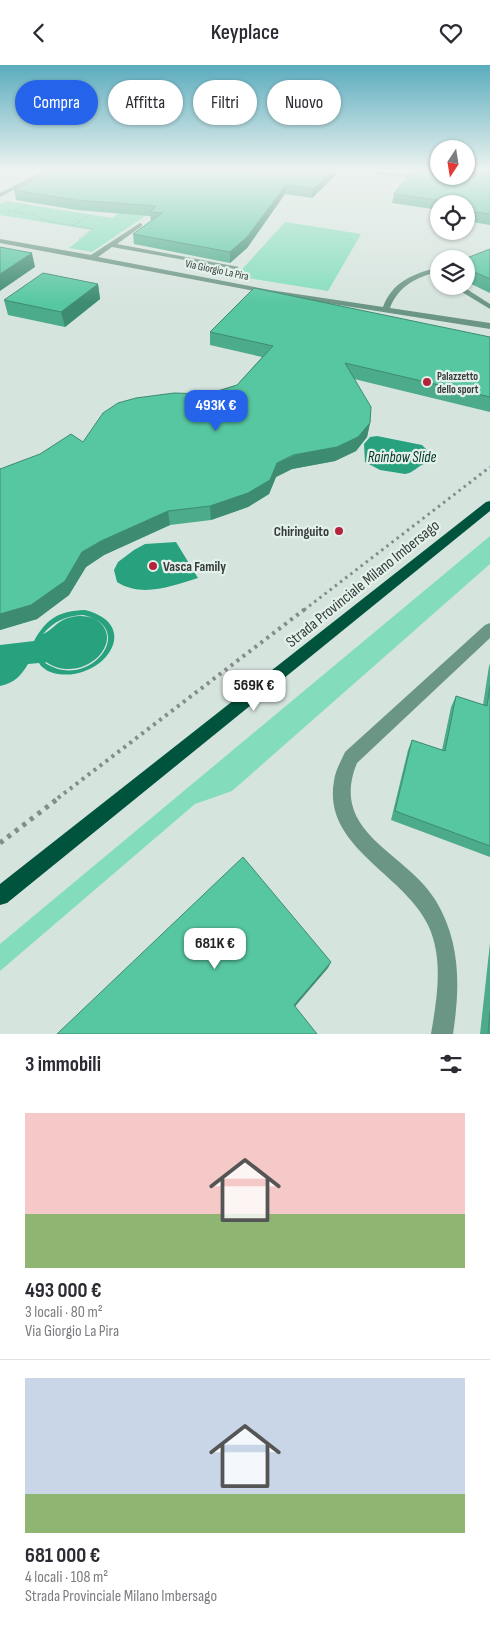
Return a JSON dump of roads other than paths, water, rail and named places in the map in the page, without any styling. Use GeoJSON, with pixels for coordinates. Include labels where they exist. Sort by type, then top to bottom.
{"type":"FeatureCollection","features":[{"type":"Feature","properties":{"kind":"main road","name":"Strada Provinciale Milano Imbersago"},"geometry":{"type":"LineString","coordinates":[[0,896],[490,505]]}},
{"type":"Feature","properties":{"kind":"street"},"geometry":{"type":"LineString","coordinates":[[92,258],[140,225]]}},
{"type":"Feature","properties":{"kind":"street","name":"Via Giorgio La Pira"},"geometry":{"type":"LineString","coordinates":[[0,241],[279,294],[490,327]]}},
{"type":"Feature","properties":{"kind":"street"},"geometry":{"type":"LineString","coordinates":[[111,245],[235,267]]}},
{"type":"Feature","properties":{"kind":"street"},"geometry":{"type":"LineString","coordinates":[[385,311],[392,293],[406,280],[430,272]]}},
{"type":"Feature","properties":{"kind":"street"},"geometry":{"type":"LineString","coordinates":[[406,280],[418,277],[430,279]]}},
{"type":"Feature","properties":{"kind":"street"},"geometry":{"type":"LineString","coordinates":[[471,295],[490,307]]}},
{"type":"Feature","properties":{"kind":"street"},"geometry":{"type":"LineString","coordinates":[[442,1034],[449,981],[442,934],[421,896],[372,854],[354,831],[342,806],[341,779],[351,758],[490,629]]}},
{"type":"Feature","properties":{"kind":"water","name":"Rainbow Slide"},"geometry":{"type":"Polygon","coordinates":[[[377,436],[422,445],[426,449],[429,458],[427,463],[405,474],[380,470],[365,462],[364,444],[370,437],[377,436]]]}},
{"type":"Feature","properties":{"kind":"water","name":"Vasca Family"},"geometry":{"type":"Polygon","coordinates":[[[176,542],[198,578],[168,587],[147,590],[127,587],[117,582],[114,570],[118,562],[134,550],[145,544],[176,542]]]}},
{"type":"Feature","properties":{"kind":"water"},"geometry":{"type":"Polygon","coordinates":[[[85,610],[103,617],[112,627],[114,639],[110,650],[102,661],[90,669],[74,674],[58,674],[44,669],[39,663],[28,664],[17,678],[0,686],[0,645],[34,641],[49,621],[68,612],[85,610]],[[83,615],[66,618],[51,626],[43,634],[59,622],[78,616],[87,617],[83,615]],[[107,638],[104,648],[98,657],[87,665],[74,669],[60,668],[45,663],[62,670],[78,669],[92,664],[102,654],[107,643],[107,638]]]}},
{"type":"Feature","properties":{"kind":"place","name":"Palazzetto dello sport"},"geometry":{"type":"Point","coordinates":[427,382]}},
{"type":"Feature","properties":{"kind":"place","name":"Chiringuito"},"geometry":{"type":"Point","coordinates":[339,531]}},
{"type":"Feature","properties":{"kind":"place","name":"Vasca Family"},"geometry":{"type":"Point","coordinates":[153,566]}}]}
